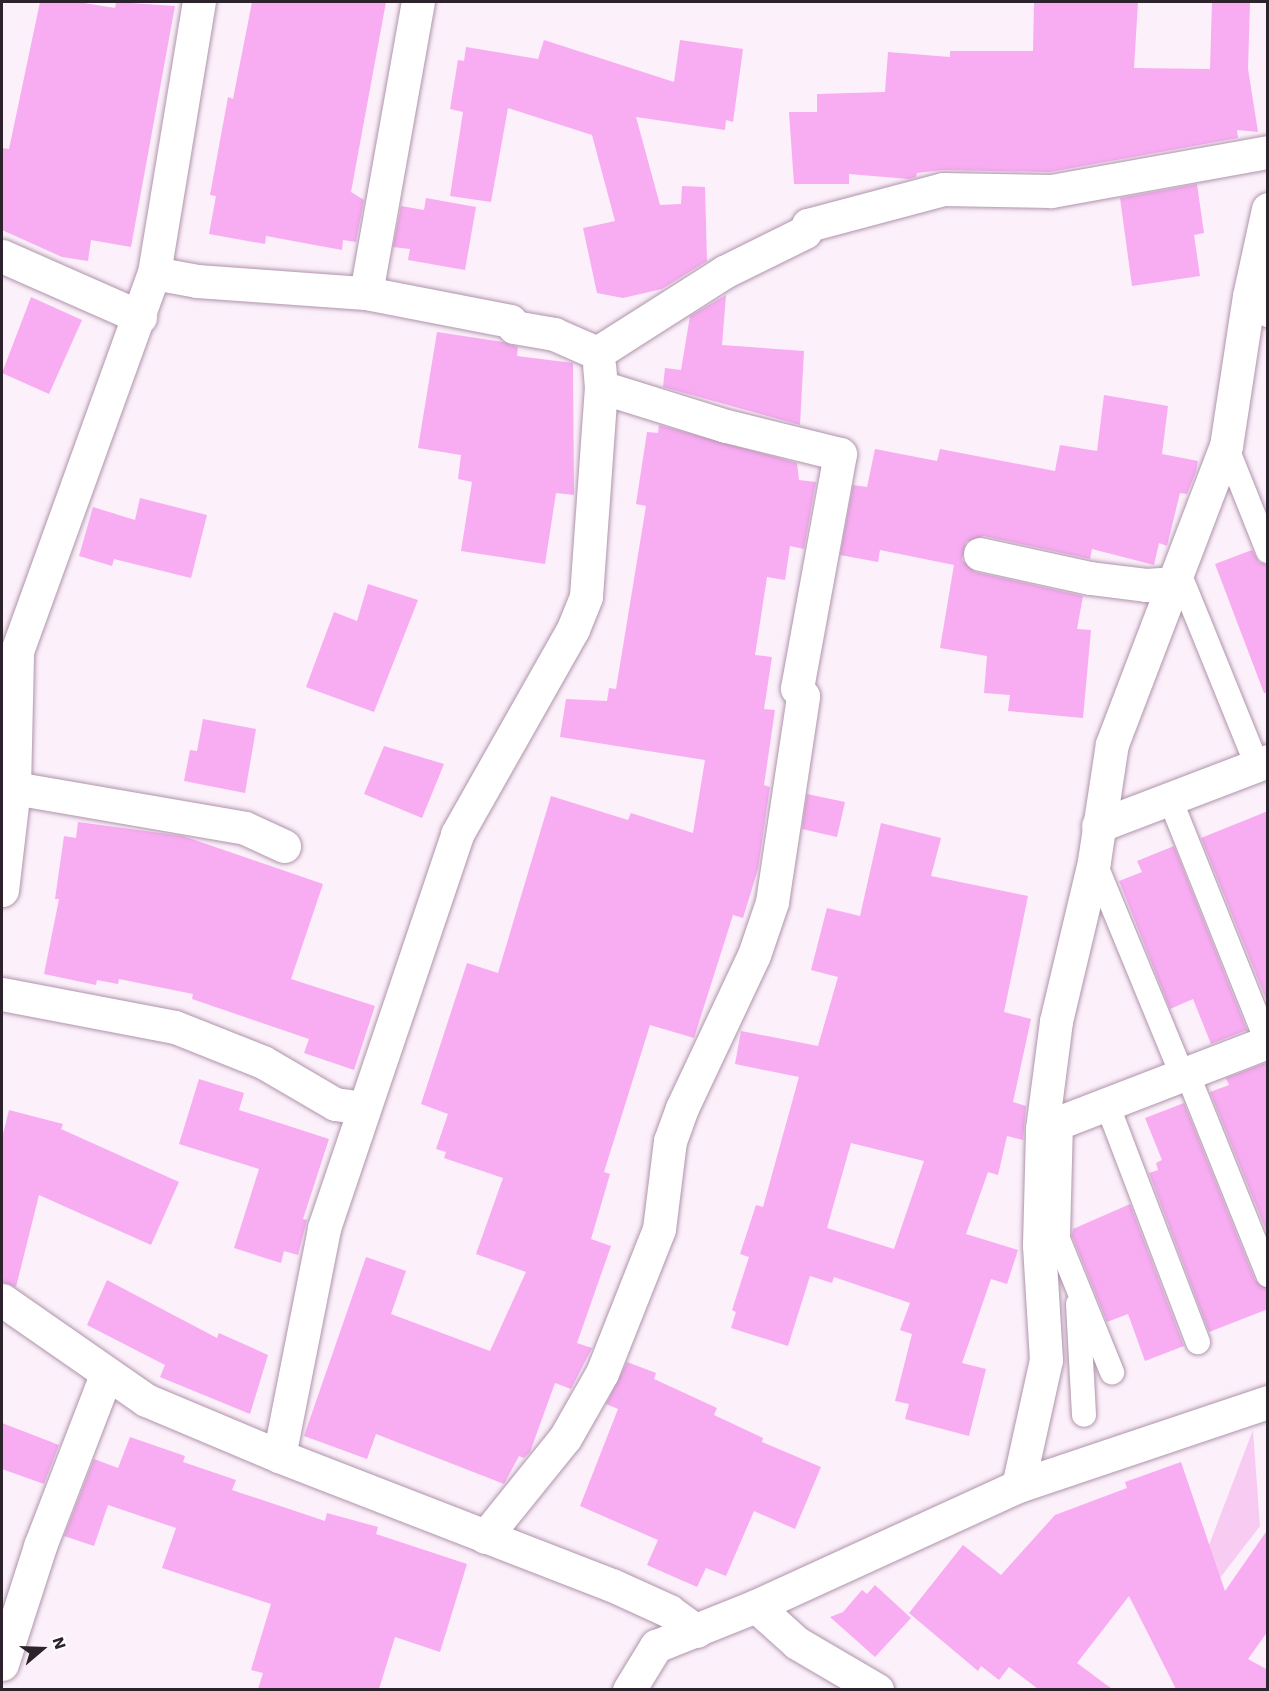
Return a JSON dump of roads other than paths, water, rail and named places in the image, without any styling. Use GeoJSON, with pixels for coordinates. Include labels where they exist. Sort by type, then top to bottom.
{"type":"FeatureCollection","features":[{"type":"Feature","properties":{"kind":"street"},"geometry":{"type":"LineString","coordinates":[[2,890],[14,788],[9,650],[140,317],[154,273],[199,2]]}},
{"type":"Feature","properties":{"kind":"street"},"geometry":{"type":"LineString","coordinates":[[366,293],[418,2]]}},
{"type":"Feature","properties":{"kind":"street"},"geometry":{"type":"LineString","coordinates":[[597,353],[724,272],[805,232],[808,225],[943,189],[1051,191],[1268,152]]}},
{"type":"Feature","properties":{"kind":"street"},"geometry":{"type":"LineString","coordinates":[[1018,1486],[1046,1360],[1039,1245],[1052,1125],[1056,1021],[1094,861],[1112,744],[1226,446],[1261,298],[1268,209]]}},
{"type":"Feature","properties":{"kind":"street"},"geometry":{"type":"LineString","coordinates":[[2,256],[140,317]]}},
{"type":"Feature","properties":{"kind":"street"},"geometry":{"type":"LineString","coordinates":[[154,273],[198,280],[366,293],[510,321],[514,327],[554,334],[597,353]]}},
{"type":"Feature","properties":{"kind":"street"},"geometry":{"type":"LineString","coordinates":[[279,1456],[324,1228],[457,834],[573,629],[586,596],[601,387],[597,353]]}},
{"type":"Feature","properties":{"kind":"street"},"geometry":{"type":"LineString","coordinates":[[485,1537],[565,1438],[602,1373],[659,1229],[674,1130],[754,955],[772,902],[803,696],[797,688],[840,454],[726,426],[601,387]]}},
{"type":"Feature","properties":{"kind":"street"},"geometry":{"type":"LineString","coordinates":[[981,554],[1090,578],[1146,585],[1177,578]]}},
{"type":"Feature","properties":{"kind":"street"},"geometry":{"type":"LineString","coordinates":[[1098,826],[1264,765]]}},
{"type":"Feature","properties":{"kind":"street"},"geometry":{"type":"LineString","coordinates":[[14,788],[245,828],[284,846]]}},
{"type":"Feature","properties":{"kind":"street"},"geometry":{"type":"LineString","coordinates":[[2,994],[175,1027],[263,1062],[335,1104],[363,1107]]}},
{"type":"Feature","properties":{"kind":"street"},"geometry":{"type":"LineString","coordinates":[[1052,1125],[1267,1043]]}},
{"type":"Feature","properties":{"kind":"street"},"geometry":{"type":"LineString","coordinates":[[2,1300],[106,1375],[146,1400],[279,1456],[612,1586],[669,1611],[697,1632]]}},
{"type":"Feature","properties":{"kind":"street"},"geometry":{"type":"LineString","coordinates":[[2,1664],[40,1546],[106,1375]]}},
{"type":"Feature","properties":{"kind":"street"},"geometry":{"type":"LineString","coordinates":[[629,1689],[656,1646],[697,1632],[756,1606],[1018,1486],[1268,1402]]}},
{"type":"Feature","properties":{"kind":"street"},"geometry":{"type":"LineString","coordinates":[[756,1606],[797,1643],[877,1689]]}},
{"type":"Feature","properties":{"kind":"lane"},"geometry":{"type":"LineString","coordinates":[[1226,446],[1268,551]]}},
{"type":"Feature","properties":{"kind":"lane"},"geometry":{"type":"LineString","coordinates":[[1177,578],[1264,765]]}},
{"type":"Feature","properties":{"kind":"lane"},"geometry":{"type":"LineString","coordinates":[[1170,799],[1267,1043]]}},
{"type":"Feature","properties":{"kind":"lane"},"geometry":{"type":"LineString","coordinates":[[1094,861],[1268,1275]]}},
{"type":"Feature","properties":{"kind":"lane"},"geometry":{"type":"LineString","coordinates":[[1107,1104],[1198,1342]]}},
{"type":"Feature","properties":{"kind":"lane"},"geometry":{"type":"LineString","coordinates":[[1052,1125],[1058,1239],[1112,1372]]}},
{"type":"Feature","properties":{"kind":"lane"},"geometry":{"type":"LineString","coordinates":[[1077,1283],[1084,1415]]}}]}
